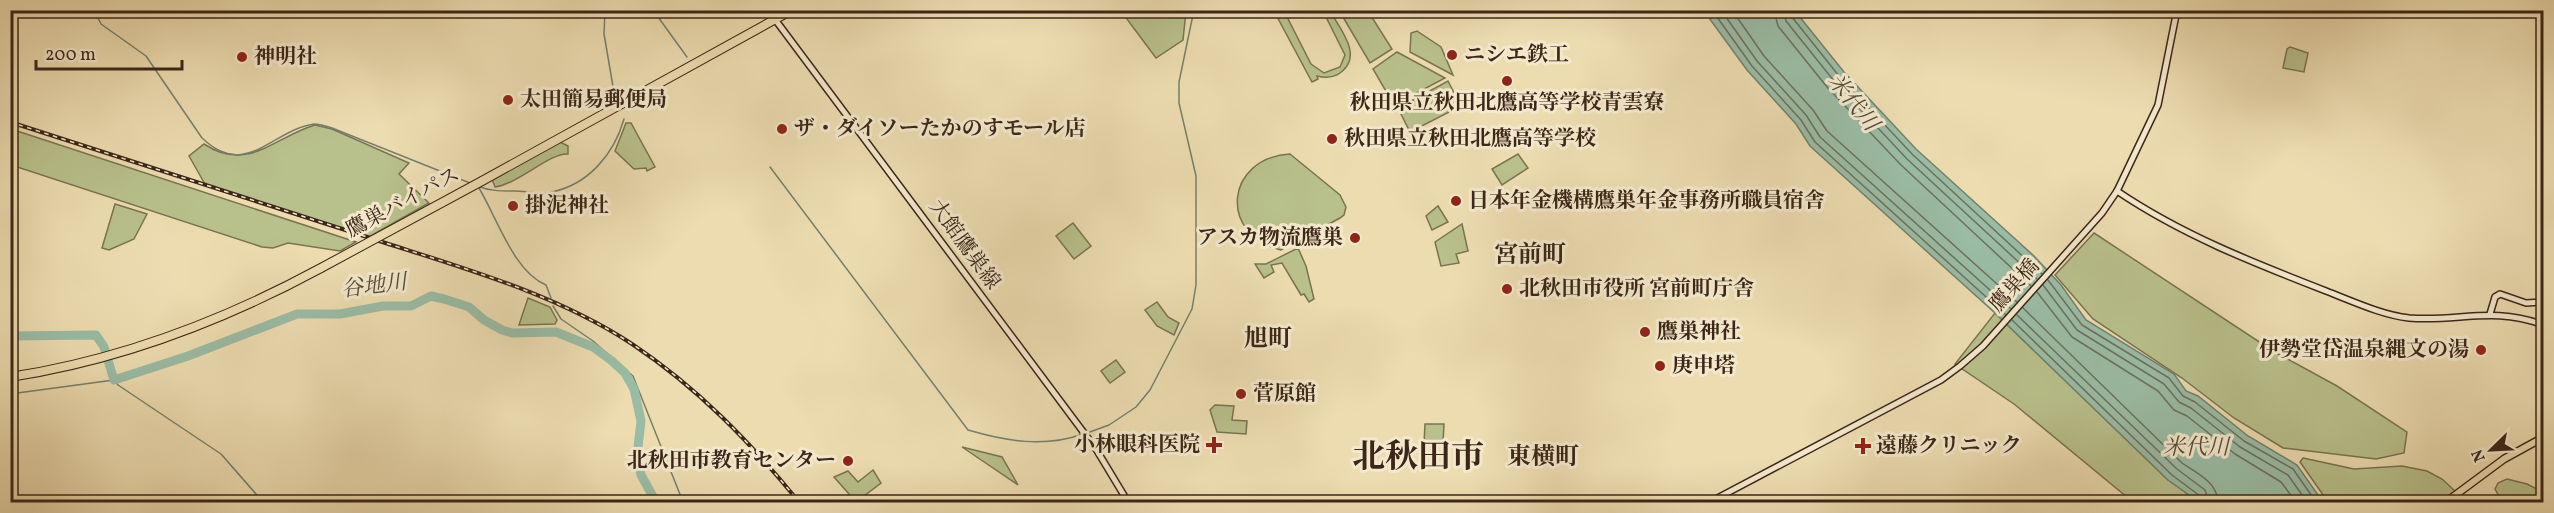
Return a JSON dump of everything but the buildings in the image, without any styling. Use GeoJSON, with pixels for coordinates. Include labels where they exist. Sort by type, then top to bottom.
{"type":"FeatureCollection","features":[{"type":"Feature","properties":{"kind":"highway","name":"鷹巣バイパス"},"geometry":{"type":"LineString","coordinates":[[10,377],[97,360],[190,331],[264,299],[792,10]]}},
{"type":"Feature","properties":{"kind":"main road"},"geometry":{"type":"LineString","coordinates":[[2446,502],[2504,459],[2544,437]]}},
{"type":"Feature","properties":{"kind":"street","name":"大館鷹巣線"},"geometry":{"type":"LineString","coordinates":[[768,10],[1102,458],[1128,502]]}},
{"type":"Feature","properties":{"kind":"street","name":"鷹巣橋"},"geometry":{"type":"LineString","coordinates":[[1710,502],[1947,376],[1983,346],[2102,213],[2117,192],[2158,105],[2177,10]]}},
{"type":"Feature","properties":{"kind":"street"},"geometry":{"type":"LineString","coordinates":[[2117,192],[2184,232],[2317,288],[2388,313],[2409,318],[2457,318],[2490,314],[2523,318],[2544,326]]}},
{"type":"Feature","properties":{"kind":"street"},"geometry":{"type":"LineString","coordinates":[[2490,314],[2495,297],[2500,294],[2526,303],[2544,302]]}},
{"type":"Feature","properties":{"kind":"shaded area"},"geometry":{"type":"Polygon","coordinates":[[[1121,11],[1186,11],[1183,40],[1156,58],[1121,11]]]}},
{"type":"Feature","properties":{"kind":"shaded area"},"geometry":{"type":"Polygon","coordinates":[[[1274,11],[1284,11],[1311,64],[1324,73],[1340,67],[1345,55],[1323,11],[1330,11],[1348,42],[1350,59],[1347,66],[1337,75],[1317,76],[1318,79],[1312,82],[1274,11]]]}},
{"type":"Feature","properties":{"kind":"shaded area"},"geometry":{"type":"Polygon","coordinates":[[[1357,11],[1368,11],[1392,49],[1370,63],[1343,17],[1357,11]]]}},
{"type":"Feature","properties":{"kind":"shaded area"},"geometry":{"type":"Polygon","coordinates":[[[1417,31],[1441,47],[1453,75],[1410,52],[1411,33],[1417,31]]]}},
{"type":"Feature","properties":{"kind":"shaded area"},"geometry":{"type":"Polygon","coordinates":[[[2290,47],[2308,53],[2304,72],[2283,68],[2287,49],[2290,47]]]}},
{"type":"Feature","properties":{"kind":"shaded area"},"geometry":{"type":"Polygon","coordinates":[[[1397,52],[1445,78],[1394,105],[1373,69],[1397,52]]]}},
{"type":"Feature","properties":{"kind":"shaded area"},"geometry":{"type":"Polygon","coordinates":[[[1448,81],[1461,106],[1410,132],[1398,108],[1448,81]]]}},
{"type":"Feature","properties":{"kind":"shaded area"},"geometry":{"type":"Polygon","coordinates":[[[626,123],[631,123],[655,167],[647,171],[646,168],[634,169],[615,151],[626,123]]]}},
{"type":"Feature","properties":{"kind":"shaded area"},"geometry":{"type":"Polygon","coordinates":[[[315,125],[332,129],[409,163],[399,174],[429,203],[367,238],[206,186],[189,156],[204,144],[220,152],[234,155],[248,154],[315,125]]]}},
{"type":"Feature","properties":{"kind":"shaded area"},"geometry":{"type":"Polygon","coordinates":[[[11,129],[356,242],[340,251],[288,243],[273,248],[262,247],[11,165],[11,129]]]}},
{"type":"Feature","properties":{"kind":"shaded area"},"geometry":{"type":"Polygon","coordinates":[[[560,142],[568,146],[568,154],[553,158],[504,185],[495,187],[492,179],[560,142]]]}},
{"type":"Feature","properties":{"kind":"shaded area"},"geometry":{"type":"Polygon","coordinates":[[[1290,154],[1340,195],[1346,207],[1344,215],[1340,218],[1281,250],[1261,242],[1247,229],[1239,214],[1238,198],[1242,182],[1252,169],[1268,159],[1290,154]]]}},
{"type":"Feature","properties":{"kind":"shaded area"},"geometry":{"type":"Polygon","coordinates":[[[1518,154],[1528,168],[1502,185],[1492,169],[1518,154]]]}},
{"type":"Feature","properties":{"kind":"shaded area"},"geometry":{"type":"Polygon","coordinates":[[[115,204],[147,214],[134,239],[109,250],[102,248],[115,204]]]}},
{"type":"Feature","properties":{"kind":"shaded area"},"geometry":{"type":"Polygon","coordinates":[[[1438,206],[1448,222],[1432,230],[1426,216],[1438,206]]]}},
{"type":"Feature","properties":{"kind":"shaded area"},"geometry":{"type":"Polygon","coordinates":[[[1073,223],[1091,246],[1074,259],[1056,236],[1073,223]]]}},
{"type":"Feature","properties":{"kind":"shaded area"},"geometry":{"type":"Polygon","coordinates":[[[1462,224],[1468,251],[1456,254],[1459,263],[1441,266],[1435,242],[1462,224]]]}},
{"type":"Feature","properties":{"kind":"shaded area"},"geometry":{"type":"Polygon","coordinates":[[[2094,233],[2273,351],[2337,386],[2407,432],[2404,453],[2376,459],[2283,448],[2234,418],[2182,378],[2093,319],[2055,275],[2094,233]]]}},
{"type":"Feature","properties":{"kind":"shaded area"},"geometry":{"type":"Polygon","coordinates":[[[1298,248],[1306,266],[1314,299],[1309,302],[1304,294],[1301,295],[1282,263],[1271,265],[1274,272],[1264,278],[1255,264],[1266,264],[1298,248]]]}},
{"type":"Feature","properties":{"kind":"shaded area"},"geometry":{"type":"Polygon","coordinates":[[[528,298],[550,307],[557,320],[555,324],[519,325],[528,298]]]}},
{"type":"Feature","properties":{"kind":"shaded area"},"geometry":{"type":"Polygon","coordinates":[[[1157,302],[1168,317],[1179,323],[1174,335],[1157,326],[1145,310],[1157,302]]]}},
{"type":"Feature","properties":{"kind":"shaded area"},"geometry":{"type":"Polygon","coordinates":[[[1995,313],[2168,480],[2199,502],[2133,502],[2014,404],[1955,364],[1995,313]]]}},
{"type":"Feature","properties":{"kind":"shaded area"},"geometry":{"type":"Polygon","coordinates":[[[1116,360],[1125,372],[1110,383],[1101,371],[1116,360]]]}},
{"type":"Feature","properties":{"kind":"shaded area"},"geometry":{"type":"Polygon","coordinates":[[[1215,405],[1234,406],[1232,420],[1247,421],[1246,434],[1217,432],[1210,410],[1215,405]]]}},
{"type":"Feature","properties":{"kind":"shaded area"},"geometry":{"type":"Polygon","coordinates":[[[1425,424],[1444,424],[1443,444],[1424,444],[1425,424]]]}},
{"type":"Feature","properties":{"kind":"shaded area"},"geometry":{"type":"Polygon","coordinates":[[[962,447],[1002,457],[1018,485],[962,447]]]}},
{"type":"Feature","properties":{"kind":"shaded area"},"geometry":{"type":"Polygon","coordinates":[[[2303,458],[2354,469],[2402,466],[2427,471],[2442,479],[2467,502],[2328,502],[2300,462],[2303,458]]]}},
{"type":"Feature","properties":{"kind":"shaded area"},"geometry":{"type":"Polygon","coordinates":[[[873,470],[881,483],[856,502],[834,477],[848,471],[858,482],[873,470]]]}},
{"type":"Feature","properties":{"kind":"shaded area"},"geometry":{"type":"Polygon","coordinates":[[[2507,479],[2527,484],[2543,492],[2543,502],[2502,502],[2495,489],[2498,483],[2507,479]]]}},
{"type":"Feature","properties":{"kind":"water","name":"米代川"},"geometry":{"type":"Polygon","coordinates":[[[1704,11],[1795,11],[1844,72],[1916,149],[2034,256],[2061,285],[2086,320],[2174,374],[2186,391],[2198,396],[2248,436],[2297,465],[2323,502],[2199,502],[2168,480],[1995,313],[1810,146],[1796,124],[1747,70],[1704,11]]]}},
{"type":"Feature","properties":{"kind":"waterway"},"geometry":{"type":"LineString","coordinates":[[94,10],[101,24],[146,56],[202,138],[218,150],[232,154],[246,154],[299,128],[318,124],[470,183]]}},
{"type":"Feature","properties":{"kind":"waterway"},"geometry":{"type":"LineString","coordinates":[[605,10],[604,34],[615,98]]}},
{"type":"Feature","properties":{"kind":"waterway"},"geometry":{"type":"LineString","coordinates":[[653,10],[687,57]]}},
{"type":"Feature","properties":{"kind":"waterway"},"geometry":{"type":"LineString","coordinates":[[1087,433],[1109,425],[1136,407],[1150,390],[1192,309],[1196,285],[1196,176],[1179,103],[1179,82],[1194,10]]}},
{"type":"Feature","properties":{"kind":"waterway"},"geometry":{"type":"LineString","coordinates":[[1448,18],[1453,10]]}},
{"type":"Feature","properties":{"kind":"waterway"},"geometry":{"type":"LineString","coordinates":[[477,186],[486,189],[538,193],[565,188],[588,175],[598,166],[614,144],[624,119]]}},
{"type":"Feature","properties":{"kind":"waterway"},"geometry":{"type":"LineString","coordinates":[[770,167],[968,430],[1011,440],[1039,442],[1083,434]]}},
{"type":"Feature","properties":{"kind":"waterway"},"geometry":{"type":"LineString","coordinates":[[479,188],[515,257],[525,269],[546,285],[551,298]]}},
{"type":"Feature","properties":{"kind":"waterway","name":"谷地川"},"geometry":{"type":"LineString","coordinates":[[10,336],[96,335],[104,347],[114,380],[188,356],[297,314],[340,314],[383,306],[411,306],[431,296],[444,299],[469,307],[484,320],[502,330],[512,333],[556,332],[593,347],[625,373],[634,389],[641,421],[637,456],[641,475],[656,502]]}},
{"type":"Feature","properties":{"kind":"waterway"},"geometry":{"type":"LineString","coordinates":[[553,306],[561,319],[593,341],[633,376],[683,502]]}},
{"type":"Feature","properties":{"kind":"waterway"},"geometry":{"type":"LineString","coordinates":[[10,394],[114,380],[118,385],[221,454],[263,502]]}},
{"type":"Feature","properties":{"kind":"railway"},"geometry":{"type":"LineString","coordinates":[[10,122],[467,269],[536,294],[569,309],[632,344],[679,379],[742,437],[799,502]]}},
{"type":"Feature","properties":{"kind":"place","name":"ニシエ鉄工"},"geometry":{"type":"Point","coordinates":[1452,55]}},
{"type":"Feature","properties":{"kind":"place","name":"神明社"},"geometry":{"type":"Point","coordinates":[242,57]}},
{"type":"Feature","properties":{"kind":"place","name":"秋田県立秋田北鷹高等学校青雲寮"},"geometry":{"type":"Point","coordinates":[1507,81]}},
{"type":"Feature","properties":{"kind":"place","name":"太田簡易郵便局"},"geometry":{"type":"Point","coordinates":[508,100]}},
{"type":"Feature","properties":{"kind":"place","name":"ザ・ダイソーたかのすモール店"},"geometry":{"type":"Point","coordinates":[782,129]}},
{"type":"Feature","properties":{"kind":"place","name":"秋田県立秋田北鷹高等学校"},"geometry":{"type":"Point","coordinates":[1332,139]}},
{"type":"Feature","properties":{"kind":"place","name":"日本年金機構鷹巣年金事務所職員宿舎"},"geometry":{"type":"Point","coordinates":[1456,201]}},
{"type":"Feature","properties":{"kind":"place","name":"掛泥神社"},"geometry":{"type":"Point","coordinates":[513,206]}},
{"type":"Feature","properties":{"kind":"place","name":"アスカ物流鷹巣"},"geometry":{"type":"Point","coordinates":[1355,238]}},
{"type":"Feature","properties":{"kind":"place","name":"北秋田市役所 宮前町庁舎"},"geometry":{"type":"Point","coordinates":[1507,289]}},
{"type":"Feature","properties":{"kind":"place","name":"鷹巣神社"},"geometry":{"type":"Point","coordinates":[1645,332]}},
{"type":"Feature","properties":{"kind":"place","name":"伊勢堂岱温泉縄文の湯"},"geometry":{"type":"Point","coordinates":[2481,350]}},
{"type":"Feature","properties":{"kind":"place","name":"庚申塔"},"geometry":{"type":"Point","coordinates":[1660,366]}},
{"type":"Feature","properties":{"kind":"place","name":"菅原館"},"geometry":{"type":"Point","coordinates":[1241,394]}},
{"type":"Feature","properties":{"kind":"place","name":"小林眼科医院"},"geometry":{"type":"Point","coordinates":[1214,445]}},
{"type":"Feature","properties":{"kind":"place","name":"遠藤クリニック"},"geometry":{"type":"Point","coordinates":[1863,446]}},
{"type":"Feature","properties":{"kind":"place","name":"北秋田市教育センター"},"geometry":{"type":"Point","coordinates":[848,461]}},
{"type":"Feature","properties":{"kind":"district","name":"宮前町"},"geometry":{"type":"Point","coordinates":[1530,256]}},
{"type":"Feature","properties":{"kind":"district","name":"旭町"},"geometry":{"type":"Point","coordinates":[1268,340]}},
{"type":"Feature","properties":{"kind":"district","name":"東横町"},"geometry":{"type":"Point","coordinates":[1543,458]}},
{"type":"Feature","properties":{"kind":"district","name":"北秋田市"},"geometry":{"type":"Point","coordinates":[1418,459]}}]}
